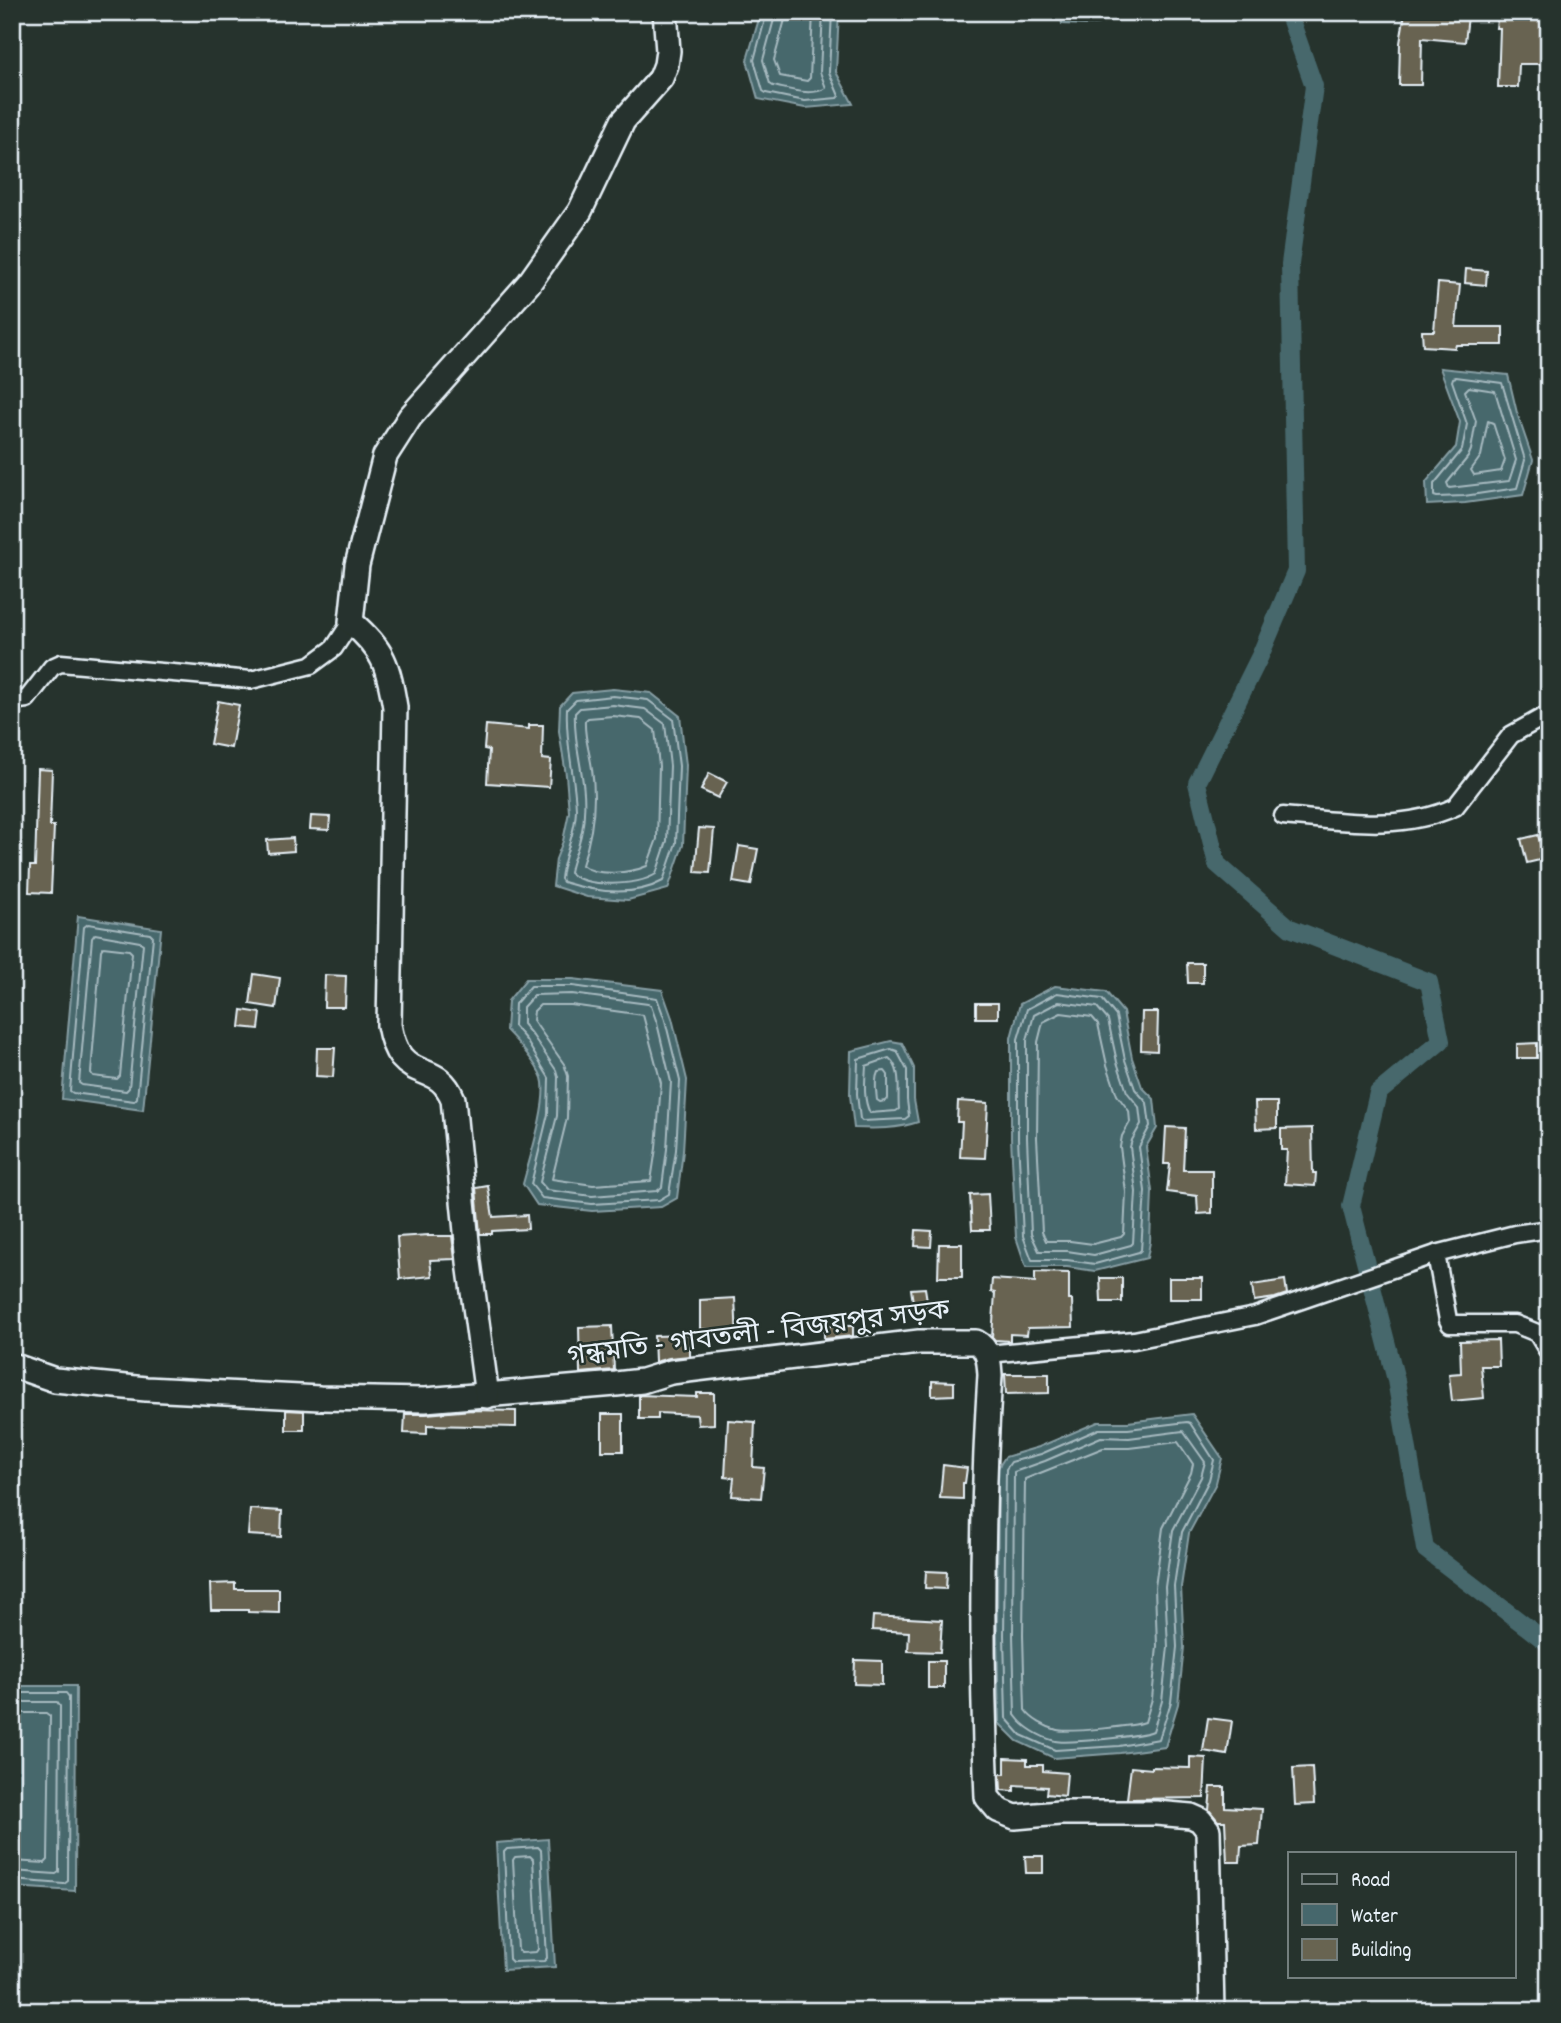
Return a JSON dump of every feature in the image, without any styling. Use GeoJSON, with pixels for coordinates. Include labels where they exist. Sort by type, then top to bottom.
{"type":"FeatureCollection","features":[{"type":"Feature","properties":{"kind":"main road"},"geometry":{"type":"LineString","coordinates":[[486,1396],[453,1099],[448,1085],[402,1058],[388,1025],[395,707],[384,661],[370,639],[351,622],[357,565],[385,456],[410,417],[529,283],[580,211],[622,121],[661,78],[668,51],[665,12]]}},
{"type":"Feature","properties":{"kind":"main road","name":"গন্ধমতি - গাবতলী - বিজয়পুর সড়ক"},"geometry":{"type":"LineString","coordinates":[[12,1364],[55,1380],[146,1389],[412,1400],[616,1384],[642,1381],[671,1372],[919,1342],[976,1342],[988,1354]]}},
{"type":"Feature","properties":{"kind":"main road"},"geometry":{"type":"LineString","coordinates":[[988,1354],[990,1375],[982,1598],[986,1797],[998,1810],[1015,1816],[1156,1813],[1191,1816],[1200,1821],[1208,1830],[1212,2011]]}},
{"type":"Feature","properties":{"kind":"street"},"geometry":{"type":"LineString","coordinates":[[12,701],[27,699],[52,667],[61,663],[251,680],[311,665],[334,648],[351,622]]}},
{"type":"Feature","properties":{"kind":"street"},"geometry":{"type":"LineString","coordinates":[[1283,816],[1373,824],[1416,821],[1444,812],[1455,807],[1511,735],[1549,716]]}},
{"type":"Feature","properties":{"kind":"street"},"geometry":{"type":"LineString","coordinates":[[988,1354],[1134,1340],[1255,1316],[1436,1254],[1515,1234],[1549,1229]]}},
{"type":"Feature","properties":{"kind":"street"},"geometry":{"type":"LineString","coordinates":[[1436,1254],[1450,1324],[1516,1324],[1537,1333],[1549,1353]]}},
{"type":"Feature","properties":{"kind":"water"},"geometry":{"type":"Polygon","coordinates":[[[761,12],[839,12],[836,72],[853,104],[805,108],[758,99],[747,60],[761,12]]]}},
{"type":"Feature","properties":{"kind":"water"},"geometry":{"type":"Polygon","coordinates":[[[1060,12],[1149,12],[1091,25],[1062,24],[1060,12]]]}},
{"type":"Feature","properties":{"kind":"water"},"geometry":{"type":"Polygon","coordinates":[[[1440,368],[1508,375],[1533,460],[1523,495],[1427,505],[1426,482],[1456,447],[1460,422],[1440,368]]]}},
{"type":"Feature","properties":{"kind":"water"},"geometry":{"type":"Polygon","coordinates":[[[613,689],[651,693],[680,716],[686,765],[683,845],[668,889],[628,900],[587,897],[553,886],[556,859],[569,812],[559,731],[560,706],[572,693],[613,689]]]}},
{"type":"Feature","properties":{"kind":"water"},"geometry":{"type":"Polygon","coordinates":[[[78,916],[161,929],[143,1110],[62,1099],[78,916]]]}},
{"type":"Feature","properties":{"kind":"water"},"geometry":{"type":"Polygon","coordinates":[[[526,979],[573,979],[662,990],[672,1018],[687,1080],[677,1198],[661,1207],[592,1211],[537,1205],[523,1184],[541,1115],[542,1078],[521,1046],[506,1030],[508,1001],[526,979]]]}},
{"type":"Feature","properties":{"kind":"water"},"geometry":{"type":"Polygon","coordinates":[[[1055,986],[1106,992],[1123,1012],[1132,1058],[1142,1087],[1154,1099],[1157,1128],[1146,1147],[1152,1191],[1147,1258],[1095,1271],[1067,1267],[1026,1267],[1016,1237],[1011,1138],[1011,1038],[1020,1004],[1055,986]]]}},
{"type":"Feature","properties":{"kind":"water"},"geometry":{"type":"Polygon","coordinates":[[[891,1041],[902,1043],[914,1068],[914,1100],[918,1122],[887,1128],[854,1128],[850,1095],[851,1051],[891,1041]]]}},
{"type":"Feature","properties":{"kind":"water"},"geometry":{"type":"Polygon","coordinates":[[[1192,1414],[1222,1458],[1216,1483],[1189,1533],[1181,1587],[1184,1647],[1178,1704],[1165,1747],[1054,1758],[1017,1741],[999,1723],[998,1468],[1005,1457],[1039,1447],[1098,1422],[1128,1422],[1192,1414]]]}},
{"type":"Feature","properties":{"kind":"water"},"geometry":{"type":"Polygon","coordinates":[[[12,1686],[76,1686],[75,1891],[12,1887],[12,1686]]]}},
{"type":"Feature","properties":{"kind":"water"},"geometry":{"type":"Polygon","coordinates":[[[548,1839],[555,1967],[503,1970],[496,1843],[548,1839]]]}},
{"type":"Feature","properties":{"kind":"building"},"geometry":{"type":"Polygon","coordinates":[[[1405,12],[1468,16],[1465,42],[1422,38],[1421,85],[1399,85],[1400,43],[1405,12]]]}},
{"type":"Feature","properties":{"kind":"building"},"geometry":{"type":"Polygon","coordinates":[[[1498,12],[1534,12],[1534,18],[1546,18],[1549,64],[1519,64],[1518,87],[1498,87],[1498,12]]]}},
{"type":"Feature","properties":{"kind":"building"},"geometry":{"type":"Polygon","coordinates":[[[1466,269],[1487,271],[1486,285],[1465,283],[1466,269]]]}},
{"type":"Feature","properties":{"kind":"building"},"geometry":{"type":"Polygon","coordinates":[[[1438,283],[1460,285],[1456,327],[1503,327],[1503,345],[1456,345],[1455,348],[1423,346],[1422,331],[1434,331],[1438,283]]]}},
{"type":"Feature","properties":{"kind":"building"},"geometry":{"type":"Polygon","coordinates":[[[218,701],[239,705],[231,748],[210,744],[218,701]]]}},
{"type":"Feature","properties":{"kind":"building"},"geometry":{"type":"Polygon","coordinates":[[[486,725],[529,729],[529,725],[543,725],[542,759],[551,760],[549,787],[487,783],[489,750],[484,749],[486,725]]]}},
{"type":"Feature","properties":{"kind":"building"},"geometry":{"type":"Polygon","coordinates":[[[38,769],[52,770],[50,826],[54,826],[51,893],[29,892],[30,866],[35,866],[38,769]]]}},
{"type":"Feature","properties":{"kind":"building"},"geometry":{"type":"Polygon","coordinates":[[[709,773],[727,782],[718,798],[701,790],[709,773]]]}},
{"type":"Feature","properties":{"kind":"building"},"geometry":{"type":"Polygon","coordinates":[[[311,816],[330,817],[329,830],[310,829],[311,816]]]}},
{"type":"Feature","properties":{"kind":"building"},"geometry":{"type":"Polygon","coordinates":[[[699,828],[714,829],[710,873],[695,872],[699,828]]]}},
{"type":"Feature","properties":{"kind":"building"},"geometry":{"type":"Polygon","coordinates":[[[1538,835],[1544,859],[1527,863],[1521,839],[1538,835]]]}},
{"type":"Feature","properties":{"kind":"building"},"geometry":{"type":"Polygon","coordinates":[[[293,838],[294,851],[268,853],[267,840],[293,838]]]}},
{"type":"Feature","properties":{"kind":"building"},"geometry":{"type":"Polygon","coordinates":[[[739,846],[758,849],[751,885],[733,882],[739,846]]]}},
{"type":"Feature","properties":{"kind":"building"},"geometry":{"type":"Polygon","coordinates":[[[1187,963],[1203,963],[1203,983],[1188,983],[1187,963]]]}},
{"type":"Feature","properties":{"kind":"building"},"geometry":{"type":"Polygon","coordinates":[[[254,974],[280,978],[276,1008],[250,1004],[254,974]]]}},
{"type":"Feature","properties":{"kind":"building"},"geometry":{"type":"Polygon","coordinates":[[[325,975],[346,976],[345,1007],[324,1007],[325,975]]]}},
{"type":"Feature","properties":{"kind":"building"},"geometry":{"type":"Polygon","coordinates":[[[976,1003],[998,1003],[998,1018],[976,1018],[976,1003]]]}},
{"type":"Feature","properties":{"kind":"building"},"geometry":{"type":"Polygon","coordinates":[[[242,1010],[261,1013],[259,1029],[240,1027],[242,1010]]]}},
{"type":"Feature","properties":{"kind":"building"},"geometry":{"type":"Polygon","coordinates":[[[1142,1012],[1158,1012],[1157,1051],[1141,1050],[1142,1012]]]}},
{"type":"Feature","properties":{"kind":"building"},"geometry":{"type":"Polygon","coordinates":[[[1537,1043],[1537,1058],[1517,1058],[1517,1044],[1537,1043]]]}},
{"type":"Feature","properties":{"kind":"building"},"geometry":{"type":"Polygon","coordinates":[[[317,1048],[335,1048],[333,1077],[316,1076],[317,1048]]]}},
{"type":"Feature","properties":{"kind":"building"},"geometry":{"type":"Polygon","coordinates":[[[958,1101],[988,1103],[985,1158],[960,1157],[962,1122],[957,1122],[958,1101]]]}},
{"type":"Feature","properties":{"kind":"building"},"geometry":{"type":"Polygon","coordinates":[[[1255,1102],[1277,1102],[1277,1128],[1256,1129],[1255,1102]]]}},
{"type":"Feature","properties":{"kind":"building"},"geometry":{"type":"Polygon","coordinates":[[[1166,1127],[1185,1128],[1183,1170],[1212,1170],[1212,1213],[1198,1214],[1197,1196],[1167,1192],[1170,1164],[1164,1164],[1166,1127]]]}},
{"type":"Feature","properties":{"kind":"building"},"geometry":{"type":"Polygon","coordinates":[[[1312,1128],[1315,1186],[1285,1184],[1287,1150],[1281,1150],[1281,1129],[1312,1128]]]}},
{"type":"Feature","properties":{"kind":"building"},"geometry":{"type":"Polygon","coordinates":[[[488,1186],[493,1217],[527,1215],[528,1229],[480,1234],[476,1188],[488,1186]]]}},
{"type":"Feature","properties":{"kind":"building"},"geometry":{"type":"Polygon","coordinates":[[[988,1194],[990,1230],[972,1230],[970,1195],[988,1194]]]}},
{"type":"Feature","properties":{"kind":"building"},"geometry":{"type":"Polygon","coordinates":[[[916,1230],[932,1231],[931,1247],[915,1246],[916,1230]]]}},
{"type":"Feature","properties":{"kind":"building"},"geometry":{"type":"Polygon","coordinates":[[[452,1236],[455,1259],[430,1260],[432,1276],[400,1279],[397,1237],[452,1236]]]}},
{"type":"Feature","properties":{"kind":"building"},"geometry":{"type":"Polygon","coordinates":[[[939,1244],[962,1244],[962,1277],[938,1277],[939,1244]]]}},
{"type":"Feature","properties":{"kind":"building"},"geometry":{"type":"Polygon","coordinates":[[[1035,1272],[1069,1273],[1073,1327],[1028,1328],[1027,1335],[1010,1334],[1010,1341],[995,1340],[992,1337],[995,1293],[991,1292],[992,1279],[1035,1282],[1035,1272]]]}},
{"type":"Feature","properties":{"kind":"building"},"geometry":{"type":"Polygon","coordinates":[[[1100,1278],[1122,1278],[1122,1302],[1101,1302],[1100,1278]]]}},
{"type":"Feature","properties":{"kind":"building"},"geometry":{"type":"Polygon","coordinates":[[[1169,1278],[1202,1278],[1202,1299],[1169,1299],[1169,1278]]]}},
{"type":"Feature","properties":{"kind":"building"},"geometry":{"type":"Polygon","coordinates":[[[1285,1280],[1287,1294],[1254,1301],[1252,1285],[1285,1280]]]}},
{"type":"Feature","properties":{"kind":"building"},"geometry":{"type":"Polygon","coordinates":[[[925,1288],[928,1307],[914,1309],[911,1289],[925,1288]]]}},
{"type":"Feature","properties":{"kind":"building"},"geometry":{"type":"Polygon","coordinates":[[[735,1298],[737,1339],[722,1340],[721,1330],[700,1329],[700,1300],[735,1298]]]}},
{"type":"Feature","properties":{"kind":"building"},"geometry":{"type":"Polygon","coordinates":[[[612,1326],[614,1370],[580,1373],[579,1327],[612,1326]]]}},
{"type":"Feature","properties":{"kind":"building"},"geometry":{"type":"Polygon","coordinates":[[[824,1326],[853,1326],[853,1336],[824,1339],[824,1326]]]}},
{"type":"Feature","properties":{"kind":"building"},"geometry":{"type":"Polygon","coordinates":[[[690,1335],[690,1356],[655,1362],[654,1336],[690,1335]]]}},
{"type":"Feature","properties":{"kind":"building"},"geometry":{"type":"Polygon","coordinates":[[[1498,1340],[1499,1366],[1481,1366],[1484,1398],[1452,1401],[1449,1374],[1461,1373],[1460,1341],[1498,1340]]]}},
{"type":"Feature","properties":{"kind":"building"},"geometry":{"type":"Polygon","coordinates":[[[1005,1374],[1049,1374],[1049,1393],[1006,1394],[1005,1374]]]}},
{"type":"Feature","properties":{"kind":"building"},"geometry":{"type":"Polygon","coordinates":[[[932,1381],[954,1382],[954,1395],[932,1396],[932,1381]]]}},
{"type":"Feature","properties":{"kind":"building"},"geometry":{"type":"Polygon","coordinates":[[[697,1393],[714,1393],[714,1424],[698,1425],[697,1415],[658,1413],[658,1419],[639,1419],[639,1395],[697,1397],[697,1393]]]}},
{"type":"Feature","properties":{"kind":"building"},"geometry":{"type":"Polygon","coordinates":[[[286,1410],[304,1411],[304,1430],[286,1430],[286,1410]]]}},
{"type":"Feature","properties":{"kind":"building"},"geometry":{"type":"Polygon","coordinates":[[[472,1410],[516,1411],[516,1427],[427,1425],[427,1434],[404,1433],[405,1414],[472,1410]]]}},
{"type":"Feature","properties":{"kind":"building"},"geometry":{"type":"Polygon","coordinates":[[[602,1414],[623,1414],[623,1451],[602,1451],[602,1414]]]}},
{"type":"Feature","properties":{"kind":"building"},"geometry":{"type":"Polygon","coordinates":[[[728,1420],[755,1422],[753,1467],[764,1468],[761,1498],[732,1496],[734,1478],[725,1477],[728,1420]]]}},
{"type":"Feature","properties":{"kind":"building"},"geometry":{"type":"Polygon","coordinates":[[[943,1465],[967,1468],[963,1499],[940,1498],[943,1465]]]}},
{"type":"Feature","properties":{"kind":"building"},"geometry":{"type":"Polygon","coordinates":[[[250,1509],[282,1511],[281,1537],[248,1535],[250,1509]]]}},
{"type":"Feature","properties":{"kind":"building"},"geometry":{"type":"Polygon","coordinates":[[[926,1571],[947,1572],[946,1589],[925,1588],[926,1571]]]}},
{"type":"Feature","properties":{"kind":"building"},"geometry":{"type":"Polygon","coordinates":[[[235,1583],[235,1589],[279,1589],[279,1613],[211,1610],[210,1584],[235,1583]]]}},
{"type":"Feature","properties":{"kind":"building"},"geometry":{"type":"Polygon","coordinates":[[[873,1616],[942,1620],[940,1652],[908,1651],[909,1632],[872,1630],[873,1616]]]}},
{"type":"Feature","properties":{"kind":"building"},"geometry":{"type":"Polygon","coordinates":[[[855,1660],[882,1661],[882,1685],[854,1684],[855,1660]]]}},
{"type":"Feature","properties":{"kind":"building"},"geometry":{"type":"Polygon","coordinates":[[[928,1661],[944,1661],[944,1688],[928,1688],[928,1661]]]}},
{"type":"Feature","properties":{"kind":"building"},"geometry":{"type":"Polygon","coordinates":[[[1208,1718],[1232,1721],[1227,1755],[1203,1751],[1208,1718]]]}},
{"type":"Feature","properties":{"kind":"building"},"geometry":{"type":"Polygon","coordinates":[[[1190,1757],[1206,1758],[1204,1798],[1127,1799],[1131,1767],[1190,1768],[1190,1757]]]}},
{"type":"Feature","properties":{"kind":"building"},"geometry":{"type":"Polygon","coordinates":[[[1005,1758],[1027,1759],[1027,1765],[1043,1765],[1043,1771],[1067,1773],[1065,1796],[1046,1794],[1047,1787],[1014,1785],[1014,1791],[1001,1790],[1000,1774],[1005,1774],[1005,1758]]]}},
{"type":"Feature","properties":{"kind":"building"},"geometry":{"type":"Polygon","coordinates":[[[1312,1767],[1314,1804],[1295,1805],[1293,1768],[1312,1767]]]}},
{"type":"Feature","properties":{"kind":"building"},"geometry":{"type":"Polygon","coordinates":[[[1211,1787],[1225,1787],[1225,1807],[1262,1809],[1259,1845],[1241,1846],[1240,1862],[1227,1862],[1225,1821],[1218,1821],[1209,1810],[1211,1787]]]}},
{"type":"Feature","properties":{"kind":"building"},"geometry":{"type":"Polygon","coordinates":[[[1025,1856],[1043,1856],[1043,1873],[1026,1873],[1025,1856]]]}},
{"type":"Feature","properties":{"kind":"waterway"},"geometry":{"type":"LineString","coordinates":[[1288,12],[1314,86],[1290,264],[1296,571],[1260,656],[1197,783],[1217,864],[1290,928],[1429,982],[1441,1041],[1378,1093],[1351,1206],[1396,1380],[1425,1549],[1549,1644]]}}]}
